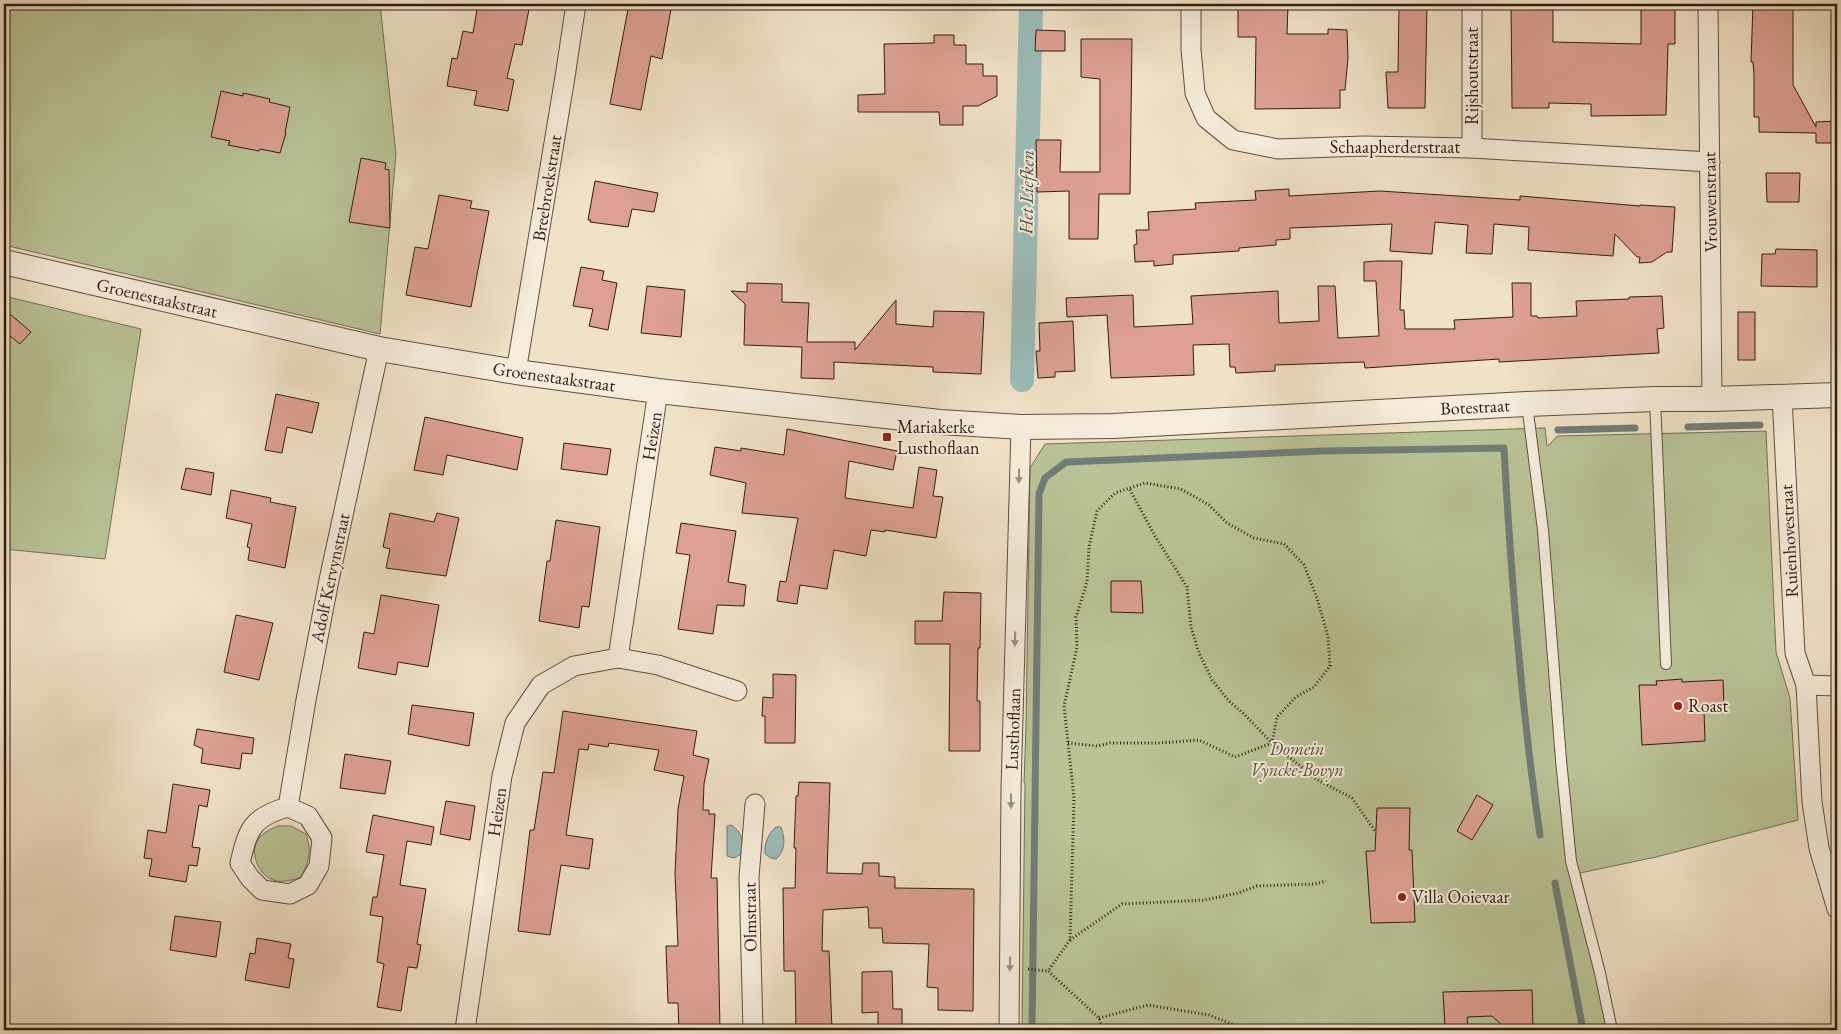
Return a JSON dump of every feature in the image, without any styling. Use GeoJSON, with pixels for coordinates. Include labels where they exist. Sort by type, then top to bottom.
{"type":"FeatureCollection","features":[{"type":"Feature","properties":{"kind":"street","name":"Breebroekstraat"},"geometry":{"type":"LineString","coordinates":[[516,372],[576,4]]}},
{"type":"Feature","properties":{"kind":"street","name":"Schaapherderstraat"},"geometry":{"type":"LineString","coordinates":[[1191,4],[1191,49],[1195,93],[1206,118],[1233,140],[1278,148],[1364,146],[1472,148],[1710,162]]}},
{"type":"Feature","properties":{"kind":"street","name":"Rijshoutstraat"},"geometry":{"type":"LineString","coordinates":[[1472,4],[1472,148]]}},
{"type":"Feature","properties":{"kind":"street","name":"Vrouwenstraat"},"geometry":{"type":"LineString","coordinates":[[1708,4],[1712,399]]}},
{"type":"Feature","properties":{"kind":"street","name":"Groenestaakstraat"},"geometry":{"type":"LineString","coordinates":[[4,262],[379,349],[516,372],[658,391],[940,422],[1020,428],[1113,426]]}},
{"type":"Feature","properties":{"kind":"street","name":"Adolf Kervynstraat"},"geometry":{"type":"LineString","coordinates":[[288,807],[327,589],[379,349]]}},
{"type":"Feature","properties":{"kind":"street","name":"Heizen"},"geometry":{"type":"LineString","coordinates":[[618,658],[658,391]]}},
{"type":"Feature","properties":{"kind":"street","name":"Botestraat"},"geometry":{"type":"LineString","coordinates":[[1113,426],[1527,404],[1837,395]]}},
{"type":"Feature","properties":{"kind":"street","name":"Ruienhovestraat"},"geometry":{"type":"LineString","coordinates":[[1782,396],[1795,653],[1806,685],[1812,802],[1819,848],[1837,909]]}},
{"type":"Feature","properties":{"kind":"street","name":"Lusthoflaan"},"geometry":{"type":"LineString","coordinates":[[1009,1030],[1011,789],[1020,428]]}},
{"type":"Feature","properties":{"kind":"street","name":"Heizen"},"geometry":{"type":"LineString","coordinates":[[465,1030],[502,776],[515,723],[541,685],[574,666],[618,658],[658,665],[737,690]]}},
{"type":"Feature","properties":{"kind":"street"},"geometry":{"type":"LineString","coordinates":[[1806,685],[1837,686]]}},
{"type":"Feature","properties":{"kind":"street","name":"Olmstraat"},"geometry":{"type":"LineString","coordinates":[[753,1030],[749,877],[755,804]]}},
{"type":"Feature","properties":{"kind":"street"},"geometry":{"type":"LineString","coordinates":[[288,807],[308,816],[322,838],[319,866],[308,885],[290,894],[262,890],[250,878],[240,863],[246,837],[256,822],[271,812],[288,807]]}},
{"type":"Feature","properties":{"kind":"lane"},"geometry":{"type":"LineString","coordinates":[[1655,399],[1666,664]]}},
{"type":"Feature","properties":{"kind":"lane"},"geometry":{"type":"LineString","coordinates":[[1527,404],[1543,530],[1561,760],[1572,861],[1612,1030]]}},
{"type":"Feature","properties":{"kind":"path"},"geometry":{"type":"LineString","coordinates":[[1070,940],[1074,798],[1064,706],[1077,647],[1076,618],[1087,582],[1090,547],[1097,511],[1115,493],[1145,483],[1181,489],[1209,505],[1227,522],[1254,538],[1284,544],[1304,565],[1317,598],[1328,637],[1330,666],[1314,687],[1296,697],[1277,717],[1272,744]]}},
{"type":"Feature","properties":{"kind":"path"},"geometry":{"type":"LineString","coordinates":[[1129,488],[1155,536],[1187,587],[1191,627],[1198,653],[1212,680],[1229,701],[1272,744],[1316,779],[1352,798],[1375,831]]}},
{"type":"Feature","properties":{"kind":"path"},"geometry":{"type":"LineString","coordinates":[[1068,744],[1096,746],[1110,743],[1159,743],[1199,740],[1235,757],[1272,744]]}},
{"type":"Feature","properties":{"kind":"path"},"geometry":{"type":"LineString","coordinates":[[1103,1030],[1099,1018],[1048,970],[1070,940],[1122,904],[1205,900],[1238,893],[1257,886],[1314,884],[1326,881]]}},
{"type":"Feature","properties":{"kind":"path"},"geometry":{"type":"LineString","coordinates":[[1099,1018],[1148,1005],[1209,1015],[1247,1030]]}},
{"type":"Feature","properties":{"kind":"green space"},"geometry":{"type":"Polygon","coordinates":[[[4,4],[380,4],[396,154],[380,334],[4,245],[4,4]]]}},
{"type":"Feature","properties":{"kind":"green space"},"geometry":{"type":"Polygon","coordinates":[[[4,296],[141,329],[105,559],[4,549],[4,296]]]}},
{"type":"Feature","properties":{"kind":"green space","name":"Domein Vyncke-Bovyn"},"geometry":{"type":"Polygon","coordinates":[[[1545,428],[1547,446],[1557,436],[1766,431],[1776,652],[1790,698],[1798,820],[1656,857],[1580,873],[1617,1030],[1022,1030],[1024,783],[1030,468],[1045,444],[1545,428]]]}},
{"type":"Feature","properties":{"kind":"green space"},"geometry":{"type":"Polygon","coordinates":[[[278,826],[291,826],[306,834],[309,857],[300,878],[276,881],[265,875],[258,866],[255,854],[256,843],[263,834],[278,826]]]}},
{"type":"Feature","properties":{"kind":"water"},"geometry":{"type":"Polygon","coordinates":[[[731,825],[738,830],[742,841],[741,854],[734,858],[727,856],[727,826],[731,825]]]}},
{"type":"Feature","properties":{"kind":"water"},"geometry":{"type":"Polygon","coordinates":[[[776,827],[781,827],[784,840],[782,852],[776,859],[765,854],[765,850],[769,836],[776,827]]]}},
{"type":"Feature","properties":{"kind":"building"},"geometry":{"type":"Polygon","coordinates":[[[478,4],[530,4],[522,45],[515,44],[507,78],[514,80],[508,111],[474,105],[477,91],[447,86],[452,58],[457,59],[463,31],[473,33],[478,4]]]}},
{"type":"Feature","properties":{"kind":"building"},"geometry":{"type":"Polygon","coordinates":[[[629,4],[672,4],[662,59],[651,56],[641,110],[610,104],[629,4]]]}},
{"type":"Feature","properties":{"kind":"building"},"geometry":{"type":"Polygon","coordinates":[[[1238,4],[1288,4],[1287,34],[1328,34],[1328,29],[1347,30],[1348,58],[1345,90],[1340,90],[1340,108],[1255,109],[1256,37],[1238,37],[1238,4]]]}},
{"type":"Feature","properties":{"kind":"building"},"geometry":{"type":"Polygon","coordinates":[[[1399,4],[1427,4],[1425,108],[1388,108],[1386,72],[1398,72],[1399,4]]]}},
{"type":"Feature","properties":{"kind":"building"},"geometry":{"type":"Polygon","coordinates":[[[1511,4],[1553,4],[1553,42],[1641,44],[1641,4],[1675,4],[1675,44],[1668,44],[1666,115],[1591,116],[1591,104],[1549,103],[1549,108],[1512,108],[1511,4]]]}},
{"type":"Feature","properties":{"kind":"building"},"geometry":{"type":"Polygon","coordinates":[[[1753,4],[1793,4],[1793,85],[1816,127],[1816,122],[1837,121],[1837,143],[1816,143],[1816,133],[1759,132],[1759,117],[1754,117],[1754,75],[1753,62],[1751,62],[1753,4]]]}},
{"type":"Feature","properties":{"kind":"building"},"geometry":{"type":"Polygon","coordinates":[[[1036,30],[1065,31],[1065,51],[1035,51],[1036,30]]]}},
{"type":"Feature","properties":{"kind":"building"},"geometry":{"type":"Polygon","coordinates":[[[934,35],[954,35],[954,45],[966,45],[966,64],[983,64],[983,76],[997,76],[997,96],[978,106],[963,106],[963,125],[940,125],[939,112],[858,112],[858,95],[885,94],[884,44],[934,43],[934,35]]]}},
{"type":"Feature","properties":{"kind":"building"},"geometry":{"type":"Polygon","coordinates":[[[1081,39],[1132,39],[1130,194],[1099,194],[1098,239],[1069,239],[1069,191],[1037,192],[1036,140],[1061,140],[1060,172],[1100,172],[1100,79],[1081,77],[1081,39]]]}},
{"type":"Feature","properties":{"kind":"building"},"geometry":{"type":"Polygon","coordinates":[[[221,91],[243,96],[243,93],[270,99],[269,102],[290,107],[286,133],[280,153],[228,145],[230,141],[211,137],[221,91]]]}},
{"type":"Feature","properties":{"kind":"building"},"geometry":{"type":"Polygon","coordinates":[[[361,158],[386,163],[385,169],[389,170],[390,228],[349,222],[361,158]]]}},
{"type":"Feature","properties":{"kind":"building"},"geometry":{"type":"Polygon","coordinates":[[[1766,173],[1800,173],[1799,202],[1767,202],[1766,173]]]}},
{"type":"Feature","properties":{"kind":"building"},"geometry":{"type":"Polygon","coordinates":[[[595,181],[658,193],[654,212],[632,209],[628,227],[590,222],[591,220],[588,220],[595,181]]]}},
{"type":"Feature","properties":{"kind":"building"},"geometry":{"type":"Polygon","coordinates":[[[1289,189],[1289,196],[1380,191],[1520,200],[1520,196],[1675,207],[1672,252],[1667,252],[1652,262],[1639,263],[1640,257],[1637,257],[1615,234],[1613,256],[1528,250],[1529,227],[1494,224],[1492,254],[1466,253],[1468,225],[1435,222],[1432,254],[1390,251],[1392,224],[1290,228],[1290,239],[1276,240],[1276,245],[1239,248],[1239,251],[1173,255],[1173,264],[1154,266],[1154,261],[1135,262],[1134,245],[1137,244],[1136,230],[1149,230],[1148,212],[1196,209],[1195,203],[1256,200],[1255,191],[1289,189]]]}},
{"type":"Feature","properties":{"kind":"building"},"geometry":{"type":"Polygon","coordinates":[[[439,195],[472,201],[470,208],[489,211],[471,307],[406,295],[415,247],[428,249],[439,195]]]}},
{"type":"Feature","properties":{"kind":"building"},"geometry":{"type":"Polygon","coordinates":[[[1776,249],[1817,250],[1817,287],[1761,286],[1762,254],[1775,254],[1776,249]]]}},
{"type":"Feature","properties":{"kind":"building"},"geometry":{"type":"Polygon","coordinates":[[[1402,261],[1400,310],[1404,310],[1405,329],[1455,329],[1454,320],[1513,317],[1512,283],[1531,283],[1531,316],[1537,316],[1538,318],[1577,316],[1576,301],[1662,296],[1664,328],[1657,329],[1659,353],[1499,362],[1499,359],[1365,368],[1364,362],[1275,365],[1275,371],[1236,373],[1235,367],[1230,367],[1229,344],[1193,345],[1194,375],[1111,378],[1107,315],[1067,317],[1066,298],[1133,295],[1134,327],[1193,324],[1191,296],[1278,291],[1279,323],[1319,321],[1318,286],[1335,286],[1338,338],[1379,336],[1376,281],[1364,281],[1364,262],[1402,261]]]}},
{"type":"Feature","properties":{"kind":"building"},"geometry":{"type":"Polygon","coordinates":[[[581,267],[604,271],[602,280],[617,283],[608,330],[589,326],[593,309],[573,306],[581,267]]]}},
{"type":"Feature","properties":{"kind":"building"},"geometry":{"type":"Polygon","coordinates":[[[747,283],[782,284],[782,302],[809,303],[807,342],[855,342],[855,350],[896,300],[896,324],[933,327],[934,311],[984,312],[981,374],[933,372],[933,367],[834,362],[834,379],[801,378],[802,347],[744,345],[745,304],[731,291],[747,292],[747,283]]]}},
{"type":"Feature","properties":{"kind":"building"},"geometry":{"type":"Polygon","coordinates":[[[647,286],[685,290],[681,337],[641,333],[647,286]]]}},
{"type":"Feature","properties":{"kind":"building"},"geometry":{"type":"Polygon","coordinates":[[[4,309],[31,332],[20,344],[4,331],[4,309]]]}},
{"type":"Feature","properties":{"kind":"building"},"geometry":{"type":"Polygon","coordinates":[[[1738,312],[1755,312],[1755,360],[1738,360],[1738,312]]]}},
{"type":"Feature","properties":{"kind":"building"},"geometry":{"type":"Polygon","coordinates":[[[1073,321],[1075,371],[1055,372],[1055,377],[1038,378],[1036,351],[1040,351],[1039,323],[1073,321]]]}},
{"type":"Feature","properties":{"kind":"building"},"geometry":{"type":"Polygon","coordinates":[[[276,394],[319,403],[312,433],[287,427],[282,453],[265,450],[276,394]]]}},
{"type":"Feature","properties":{"kind":"building"},"geometry":{"type":"Polygon","coordinates":[[[425,417],[523,438],[517,470],[447,455],[443,475],[414,470],[425,417]]]}},
{"type":"Feature","properties":{"kind":"building"},"geometry":{"type":"Polygon","coordinates":[[[787,429],[897,451],[893,470],[849,461],[845,498],[913,508],[919,467],[937,470],[933,496],[943,497],[936,538],[885,530],[885,532],[871,530],[866,556],[834,550],[827,589],[800,585],[797,604],[777,601],[780,581],[786,582],[798,518],[742,513],[746,483],[710,475],[715,447],[741,451],[741,448],[784,455],[787,429]]]}},
{"type":"Feature","properties":{"kind":"building"},"geometry":{"type":"Polygon","coordinates":[[[564,443],[611,449],[607,475],[561,469],[564,443]]]}},
{"type":"Feature","properties":{"kind":"building"},"geometry":{"type":"Polygon","coordinates":[[[186,468],[214,473],[211,495],[181,489],[186,468]]]}},
{"type":"Feature","properties":{"kind":"building"},"geometry":{"type":"Polygon","coordinates":[[[231,490],[271,498],[270,502],[296,507],[285,568],[248,560],[250,548],[247,547],[252,524],[226,518],[231,490]]]}},
{"type":"Feature","properties":{"kind":"building"},"geometry":{"type":"Polygon","coordinates":[[[390,513],[434,522],[437,513],[459,518],[446,576],[386,568],[390,549],[383,547],[390,513]]]}},
{"type":"Feature","properties":{"kind":"building"},"geometry":{"type":"Polygon","coordinates":[[[556,520],[600,527],[589,607],[582,606],[579,628],[539,621],[547,561],[550,561],[556,520]]]}},
{"type":"Feature","properties":{"kind":"building"},"geometry":{"type":"Polygon","coordinates":[[[681,523],[736,531],[728,582],[746,585],[744,606],[717,605],[713,634],[678,629],[690,555],[676,553],[681,523]]]}},
{"type":"Feature","properties":{"kind":"building"},"geometry":{"type":"Polygon","coordinates":[[[1111,581],[1141,581],[1143,613],[1111,612],[1111,581]]]}},
{"type":"Feature","properties":{"kind":"building"},"geometry":{"type":"Polygon","coordinates":[[[944,592],[981,593],[977,701],[980,701],[980,751],[949,751],[950,644],[915,644],[915,621],[942,621],[944,592]]]}},
{"type":"Feature","properties":{"kind":"building"},"geometry":{"type":"Polygon","coordinates":[[[381,595],[439,605],[428,667],[398,662],[396,675],[358,668],[364,632],[374,634],[381,595]]]}},
{"type":"Feature","properties":{"kind":"building"},"geometry":{"type":"Polygon","coordinates":[[[236,615],[273,623],[259,680],[224,672],[236,615]]]}},
{"type":"Feature","properties":{"kind":"building"},"geometry":{"type":"Polygon","coordinates":[[[773,674],[796,675],[795,743],[765,743],[765,716],[762,716],[763,697],[773,698],[773,674]]]}},
{"type":"Feature","properties":{"kind":"building"},"geometry":{"type":"Polygon","coordinates":[[[1682,679],[1682,682],[1723,680],[1724,709],[1704,711],[1705,741],[1642,745],[1639,685],[1657,685],[1656,681],[1682,679]]]}},
{"type":"Feature","properties":{"kind":"building"},"geometry":{"type":"Polygon","coordinates":[[[412,705],[474,713],[469,746],[408,734],[412,705]]]}},
{"type":"Feature","properties":{"kind":"building"},"geometry":{"type":"Polygon","coordinates":[[[563,711],[697,731],[693,755],[709,759],[704,784],[703,810],[709,810],[709,814],[715,814],[711,878],[717,878],[720,1030],[679,1030],[678,1003],[668,1003],[666,946],[678,946],[675,873],[678,809],[684,776],[654,770],[659,750],[609,743],[608,747],[589,744],[588,750],[579,749],[566,835],[593,839],[589,869],[561,865],[550,935],[518,931],[530,830],[534,830],[543,772],[554,773],[563,711]]]}},
{"type":"Feature","properties":{"kind":"building"},"geometry":{"type":"Polygon","coordinates":[[[197,729],[254,738],[252,754],[242,753],[240,769],[201,763],[203,749],[194,745],[197,729]]]}},
{"type":"Feature","properties":{"kind":"building"},"geometry":{"type":"Polygon","coordinates":[[[345,754],[391,761],[385,794],[340,788],[345,754]]]}},
{"type":"Feature","properties":{"kind":"building"},"geometry":{"type":"Polygon","coordinates":[[[799,782],[830,783],[827,873],[862,874],[863,863],[879,863],[879,876],[895,877],[895,888],[974,889],[973,1011],[938,1010],[938,988],[927,987],[929,944],[883,943],[882,928],[869,928],[868,907],[823,910],[822,951],[829,951],[832,1030],[796,1030],[795,971],[784,971],[783,888],[795,888],[796,848],[794,848],[796,796],[798,796],[799,782]]]}},
{"type":"Feature","properties":{"kind":"building"},"geometry":{"type":"Polygon","coordinates":[[[173,784],[210,790],[207,807],[199,805],[192,847],[200,848],[197,866],[189,865],[186,882],[149,876],[152,859],[144,858],[148,830],[166,833],[173,784]]]}},
{"type":"Feature","properties":{"kind":"building"},"geometry":{"type":"Polygon","coordinates":[[[1477,795],[1493,805],[1472,840],[1457,831],[1477,795]]]}},
{"type":"Feature","properties":{"kind":"building"},"geometry":{"type":"Polygon","coordinates":[[[446,801],[475,806],[470,840],[440,834],[446,801]]]}},
{"type":"Feature","properties":{"kind":"building"},"geometry":{"type":"Polygon","coordinates":[[[1377,808],[1410,808],[1409,850],[1412,850],[1415,922],[1371,923],[1366,851],[1375,851],[1377,808]]]}},
{"type":"Feature","properties":{"kind":"building"},"geometry":{"type":"Polygon","coordinates":[[[373,815],[434,827],[431,845],[407,841],[400,885],[426,889],[417,944],[421,945],[417,968],[408,967],[401,1011],[377,1007],[384,964],[377,962],[383,917],[370,915],[373,897],[377,897],[384,855],[366,852],[373,815]]]}},
{"type":"Feature","properties":{"kind":"building"},"geometry":{"type":"Polygon","coordinates":[[[175,916],[221,922],[216,957],[170,950],[175,916]]]}},
{"type":"Feature","properties":{"kind":"building"},"geometry":{"type":"Polygon","coordinates":[[[257,938],[291,944],[288,958],[294,959],[289,988],[245,980],[250,953],[255,954],[257,938]]]}},
{"type":"Feature","properties":{"kind":"building"},"geometry":{"type":"Polygon","coordinates":[[[892,971],[893,1009],[902,1009],[902,1030],[878,1030],[878,1012],[862,1013],[862,972],[892,971]]]}},
{"type":"Feature","properties":{"kind":"building"},"geometry":{"type":"Polygon","coordinates":[[[1532,990],[1533,1030],[1507,1030],[1492,1016],[1467,1017],[1468,1027],[1445,1027],[1443,992],[1532,990]]]}},
{"type":"Feature","properties":{"kind":"waterway","name":"Het Liefken"},"geometry":{"type":"LineString","coordinates":[[1022,380],[1031,4]]}},
{"type":"Feature","properties":{"kind":"waterway"},"geometry":{"type":"LineString","coordinates":[[1688,427],[1760,425]]}},
{"type":"Feature","properties":{"kind":"waterway"},"geometry":{"type":"LineString","coordinates":[[1558,430],[1635,428]]}},
{"type":"Feature","properties":{"kind":"waterway"},"geometry":{"type":"LineString","coordinates":[[1032,1030],[1039,494],[1045,478],[1066,462],[1323,451],[1504,448],[1510,545],[1527,739],[1540,835]]}},
{"type":"Feature","properties":{"kind":"waterway"},"geometry":{"type":"LineString","coordinates":[[1555,883],[1583,1030]]}},
{"type":"Feature","properties":{"kind":"place","name":"Mariakerke Lusthoflaan"},"geometry":{"type":"Point","coordinates":[887,437]}},
{"type":"Feature","properties":{"kind":"place","name":"Roast"},"geometry":{"type":"Point","coordinates":[1678,706]}},
{"type":"Feature","properties":{"kind":"place","name":"Villa Ooievaar"},"geometry":{"type":"Point","coordinates":[1402,897]}}]}
